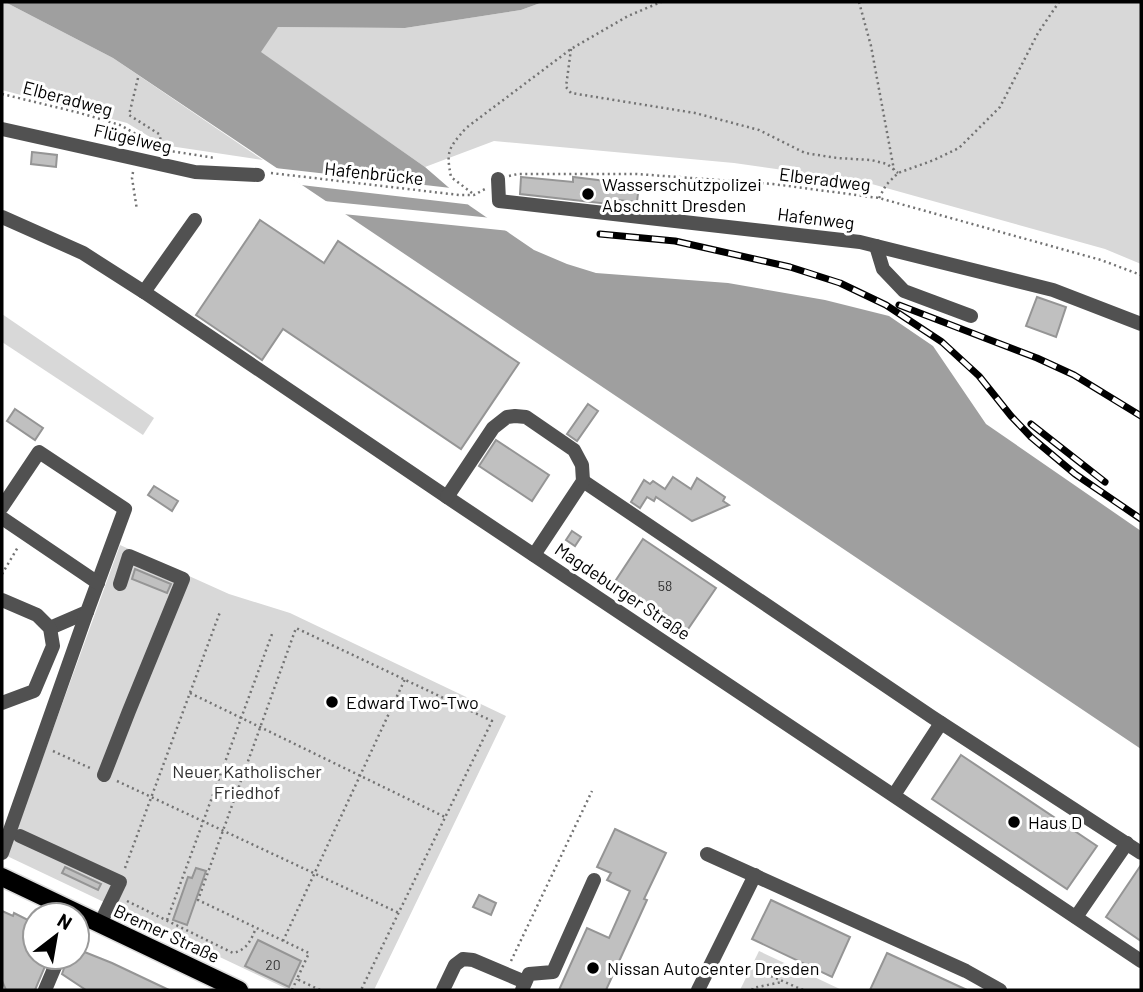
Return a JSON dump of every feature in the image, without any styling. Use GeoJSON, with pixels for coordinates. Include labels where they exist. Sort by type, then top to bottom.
{"type":"FeatureCollection","features":[{"type":"Feature","properties":{"kind":"main road","name":"Bremer Straße"},"geometry":{"type":"LineString","coordinates":[[2,877],[50,901]]}},
{"type":"Feature","properties":{"kind":"main road","name":"Bremer Straße"},"geometry":{"type":"LineString","coordinates":[[91,920],[239,990]]}},
{"type":"Feature","properties":{"kind":"street","name":"Flügelweg"},"geometry":{"type":"LineString","coordinates":[[2,129],[195,172],[263,174]]}},
{"type":"Feature","properties":{"kind":"street","name":"Hafenweg"},"geometry":{"type":"LineString","coordinates":[[498,179],[499,201],[860,242],[1053,290],[1141,324]]}},
{"type":"Feature","properties":{"kind":"street","name":"Magdeburger Straße"},"geometry":{"type":"LineString","coordinates":[[2,218],[83,253],[144,292],[1141,961]]}},
{"type":"Feature","properties":{"kind":"street"},"geometry":{"type":"LineString","coordinates":[[144,292],[195,220]]}},
{"type":"Feature","properties":{"kind":"street"},"geometry":{"type":"LineString","coordinates":[[876,246],[883,269],[904,291],[971,316]]}},
{"type":"Feature","properties":{"kind":"street"},"geometry":{"type":"LineString","coordinates":[[447,497],[493,428],[507,417],[526,417],[574,450],[582,465],[583,481],[534,555]]}},
{"type":"Feature","properties":{"kind":"street"},"geometry":{"type":"LineString","coordinates":[[2,507],[39,452],[125,509],[2,853]]}},
{"type":"Feature","properties":{"kind":"street"},"geometry":{"type":"LineString","coordinates":[[583,481],[941,723],[1141,853]]}},
{"type":"Feature","properties":{"kind":"street"},"geometry":{"type":"LineString","coordinates":[[2,518],[98,583]]}},
{"type":"Feature","properties":{"kind":"street"},"geometry":{"type":"LineString","coordinates":[[104,775],[183,579],[129,556],[120,584]]}},
{"type":"Feature","properties":{"kind":"street"},"geometry":{"type":"LineString","coordinates":[[2,600],[37,615],[50,628],[53,646],[34,691],[2,704]]}},
{"type":"Feature","properties":{"kind":"street"},"geometry":{"type":"LineString","coordinates":[[50,628],[87,612]]}},
{"type":"Feature","properties":{"kind":"street"},"geometry":{"type":"LineString","coordinates":[[894,795],[941,723]]}},
{"type":"Feature","properties":{"kind":"street"},"geometry":{"type":"LineString","coordinates":[[20,835],[117,888],[100,924]]}},
{"type":"Feature","properties":{"kind":"street"},"geometry":{"type":"LineString","coordinates":[[1076,917],[1127,843]]}},
{"type":"Feature","properties":{"kind":"street"},"geometry":{"type":"LineString","coordinates":[[707,854],[966,971],[1000,990]]}},
{"type":"Feature","properties":{"kind":"street"},"geometry":{"type":"LineString","coordinates":[[698,990],[755,875]]}},
{"type":"Feature","properties":{"kind":"street"},"geometry":{"type":"LineString","coordinates":[[443,990],[455,965],[463,959],[473,960],[505,974],[523,986],[529,974],[553,972],[594,880]]}},
{"type":"Feature","properties":{"kind":"street"},"geometry":{"type":"LineString","coordinates":[[45,990],[54,971]]}},
{"type":"Feature","properties":{"kind":"path"},"geometry":{"type":"LineString","coordinates":[[474,195],[451,177],[447,155],[453,142],[466,128],[571,49],[628,16],[661,2]]}},
{"type":"Feature","properties":{"kind":"path"},"geometry":{"type":"LineString","coordinates":[[859,2],[871,46],[894,170]]}},
{"type":"Feature","properties":{"kind":"path"},"geometry":{"type":"LineString","coordinates":[[879,198],[886,185],[898,173],[959,148],[1000,107],[1038,33],[1059,2]]}},
{"type":"Feature","properties":{"kind":"path"},"geometry":{"type":"LineString","coordinates":[[571,49],[566,87],[570,93],[695,113],[759,130],[805,153],[871,160],[887,164],[898,173]]}},
{"type":"Feature","properties":{"kind":"path"},"geometry":{"type":"LineString","coordinates":[[138,78],[130,115],[159,134],[164,150]]}},
{"type":"Feature","properties":{"kind":"path","name":"Elberadweg"},"geometry":{"type":"LineString","coordinates":[[2,94],[120,125],[164,150],[218,158]]}},
{"type":"Feature","properties":{"kind":"path"},"geometry":{"type":"LineString","coordinates":[[135,159],[132,178],[137,211]]}},
{"type":"Feature","properties":{"kind":"path","name":"Hafenbrücke"},"geometry":{"type":"LineString","coordinates":[[263,174],[474,195]]}},
{"type":"Feature","properties":{"kind":"path","name":"Elberadweg"},"geometry":{"type":"LineString","coordinates":[[474,195],[498,179],[518,174],[637,174],[773,184],[879,198],[1101,260],[1141,275]]}},
{"type":"Feature","properties":{"kind":"path"},"geometry":{"type":"LineString","coordinates":[[2,574],[26,535]]}},
{"type":"Feature","properties":{"kind":"path"},"geometry":{"type":"LineString","coordinates":[[220,612],[117,888],[167,920],[233,953],[241,951],[249,944],[256,928]]}},
{"type":"Feature","properties":{"kind":"path"},"geometry":{"type":"LineString","coordinates":[[292,990],[309,953],[198,900],[296,628],[492,721],[361,990]]}},
{"type":"Feature","properties":{"kind":"path"},"geometry":{"type":"LineString","coordinates":[[167,920],[271,634]]}},
{"type":"Feature","properties":{"kind":"path"},"geometry":{"type":"LineString","coordinates":[[283,941],[405,679]]}},
{"type":"Feature","properties":{"kind":"path"},"geometry":{"type":"LineString","coordinates":[[190,693],[445,817]]}},
{"type":"Feature","properties":{"kind":"path"},"geometry":{"type":"LineString","coordinates":[[51,750],[399,913]]}},
{"type":"Feature","properties":{"kind":"path"},"geometry":{"type":"LineString","coordinates":[[505,974],[592,791]]}},
{"type":"Feature","properties":{"kind":"path"},"geometry":{"type":"LineString","coordinates":[[771,976],[803,990]]}},
{"type":"Feature","properties":{"kind":"path"},"geometry":{"type":"LineString","coordinates":[[297,979],[320,990]]}},
{"type":"Feature","properties":{"kind":"path"},"geometry":{"type":"LineString","coordinates":[[752,990],[783,981]]}},
{"type":"Feature","properties":{"kind":"green space"},"geometry":{"type":"Polygon","coordinates":[[[2,2],[113,58],[263,160],[163,145],[127,123],[2,90],[2,2]]]}},
{"type":"Feature","properties":{"kind":"green space"},"geometry":{"type":"Polygon","coordinates":[[[543,2],[1141,2],[1141,264],[1105,249],[861,181],[734,163],[494,141],[425,167],[260,52],[278,27],[405,28],[521,10],[543,2]]]}},
{"type":"Feature","properties":{"kind":"green space"},"geometry":{"type":"Polygon","coordinates":[[[2,314],[154,418],[143,435],[2,342],[2,314]]]}},
{"type":"Feature","properties":{"kind":"green space","name":"Neuer Katholischer Friedhof"},"geometry":{"type":"Polygon","coordinates":[[[120,545],[229,594],[290,613],[506,716],[374,990],[289,990],[7,856],[120,545]]]}},
{"type":"Feature","properties":{"kind":"green space"},"geometry":{"type":"Polygon","coordinates":[[[759,951],[842,990],[740,990],[759,951]]]}},
{"type":"Feature","properties":{"kind":"shaded area"},"geometry":{"type":"Polygon","coordinates":[[[5,2],[543,2],[521,10],[405,28],[278,27],[261,52],[425,167],[470,206],[534,250],[596,273],[728,283],[825,300],[889,316],[933,346],[986,424],[1141,531],[1141,749],[113,58],[5,2]]]}},
{"type":"Feature","properties":{"kind":"pier"},"geometry":{"type":"Polygon","coordinates":[[[275,168],[451,188],[473,205],[301,185],[275,168]]]}},
{"type":"Feature","properties":{"kind":"pier"},"geometry":{"type":"Polygon","coordinates":[[[324,201],[492,218],[510,231],[343,214],[324,201]]]}},
{"type":"Feature","properties":{"kind":"building"},"geometry":{"type":"Polygon","coordinates":[[[32,152],[57,155],[56,167],[31,164],[32,152]]]}},
{"type":"Feature","properties":{"kind":"building"},"geometry":{"type":"Polygon","coordinates":[[[521,177],[573,182],[573,177],[639,185],[637,202],[618,200],[618,205],[520,194],[521,177]]]}},
{"type":"Feature","properties":{"kind":"building"},"geometry":{"type":"Polygon","coordinates":[[[260,220],[324,263],[338,241],[519,363],[461,449],[283,329],[262,360],[196,315],[260,220]]]}},
{"type":"Feature","properties":{"kind":"building"},"geometry":{"type":"Polygon","coordinates":[[[1037,297],[1066,307],[1056,337],[1026,326],[1037,297]]]}},
{"type":"Feature","properties":{"kind":"building"},"geometry":{"type":"Polygon","coordinates":[[[588,404],[598,411],[577,441],[567,434],[588,404]]]}},
{"type":"Feature","properties":{"kind":"building"},"geometry":{"type":"Polygon","coordinates":[[[15,409],[43,428],[35,440],[7,421],[15,409]]]}},
{"type":"Feature","properties":{"kind":"building"},"geometry":{"type":"Polygon","coordinates":[[[496,440],[549,475],[532,501],[479,466],[496,440]]]}},
{"type":"Feature","properties":{"kind":"building"},"geometry":{"type":"Polygon","coordinates":[[[673,477],[691,489],[697,478],[725,497],[723,501],[729,505],[692,521],[656,497],[654,501],[647,497],[640,508],[631,502],[644,480],[650,484],[653,481],[665,489],[673,477]]]}},
{"type":"Feature","properties":{"kind":"building"},"geometry":{"type":"Polygon","coordinates":[[[154,486],[178,501],[172,511],[148,495],[154,486]]]}},
{"type":"Feature","properties":{"kind":"building"},"geometry":{"type":"Polygon","coordinates":[[[572,531],[581,537],[575,546],[566,540],[572,531]]]}},
{"type":"Feature","properties":{"kind":"building"},"geometry":{"type":"Polygon","coordinates":[[[643,539],[716,588],[686,632],[614,583],[643,539]]]}},
{"type":"Feature","properties":{"kind":"building"},"geometry":{"type":"Polygon","coordinates":[[[135,569],[171,584],[167,593],[132,579],[135,569]]]}},
{"type":"Feature","properties":{"kind":"building","name":"Haus D"},"geometry":{"type":"Polygon","coordinates":[[[961,755],[1097,846],[1067,889],[932,799],[961,755]]]}},
{"type":"Feature","properties":{"kind":"building"},"geometry":{"type":"Polygon","coordinates":[[[615,829],[666,853],[606,990],[559,990],[587,928],[609,938],[630,891],[607,880],[611,873],[597,867],[615,829]]]}},
{"type":"Feature","properties":{"kind":"building"},"geometry":{"type":"Polygon","coordinates":[[[1141,865],[1141,941],[1106,917],[1141,865]]]}},
{"type":"Feature","properties":{"kind":"building"},"geometry":{"type":"Polygon","coordinates":[[[65,867],[101,884],[98,890],[62,873],[65,867]]]}},
{"type":"Feature","properties":{"kind":"building"},"geometry":{"type":"Polygon","coordinates":[[[196,868],[206,871],[187,925],[173,920],[188,877],[192,878],[196,868]]]}},
{"type":"Feature","properties":{"kind":"building"},"geometry":{"type":"Polygon","coordinates":[[[479,895],[496,903],[491,915],[473,907],[479,895]]]}},
{"type":"Feature","properties":{"kind":"building"},"geometry":{"type":"Polygon","coordinates":[[[771,900],[850,937],[832,977],[752,939],[771,900]]]}},
{"type":"Feature","properties":{"kind":"building"},"geometry":{"type":"Polygon","coordinates":[[[2,911],[21,916],[21,971],[43,971],[35,990],[6,990],[2,981],[2,911]]]}},
{"type":"Feature","properties":{"kind":"building"},"geometry":{"type":"Polygon","coordinates":[[[258,940],[301,961],[289,987],[245,966],[258,940]]]}},
{"type":"Feature","properties":{"kind":"building"},"geometry":{"type":"Polygon","coordinates":[[[887,953],[967,990],[870,990],[887,953]]]}},
{"type":"Feature","properties":{"kind":"building"},"geometry":{"type":"Polygon","coordinates":[[[91,955],[169,990],[86,990],[62,974],[63,971],[91,971],[91,955]]]}},
{"type":"Feature","properties":{"kind":"railway"},"geometry":{"type":"LineString","coordinates":[[600,234],[675,241],[790,267],[840,283],[886,305],[942,342],[979,376],[1031,437],[1075,474],[1141,519]]}},
{"type":"Feature","properties":{"kind":"railway"},"geometry":{"type":"LineString","coordinates":[[899,305],[1037,358],[1074,375],[1141,416]]}},
{"type":"Feature","properties":{"kind":"railway"},"geometry":{"type":"LineString","coordinates":[[1031,424],[1105,482]]}},
{"type":"Feature","properties":{"kind":"place","name":"Wasserschutzpolizei Abschnitt Dresden"},"geometry":{"type":"Point","coordinates":[588,194]}},
{"type":"Feature","properties":{"kind":"place","name":"Edward Two-Two"},"geometry":{"type":"Point","coordinates":[332,702]}},
{"type":"Feature","properties":{"kind":"place","name":"Haus D"},"geometry":{"type":"Point","coordinates":[1014,822]}},
{"type":"Feature","properties":{"kind":"place","name":"Nissan Autocenter Dresden"},"geometry":{"type":"Point","coordinates":[593,968]}}]}
